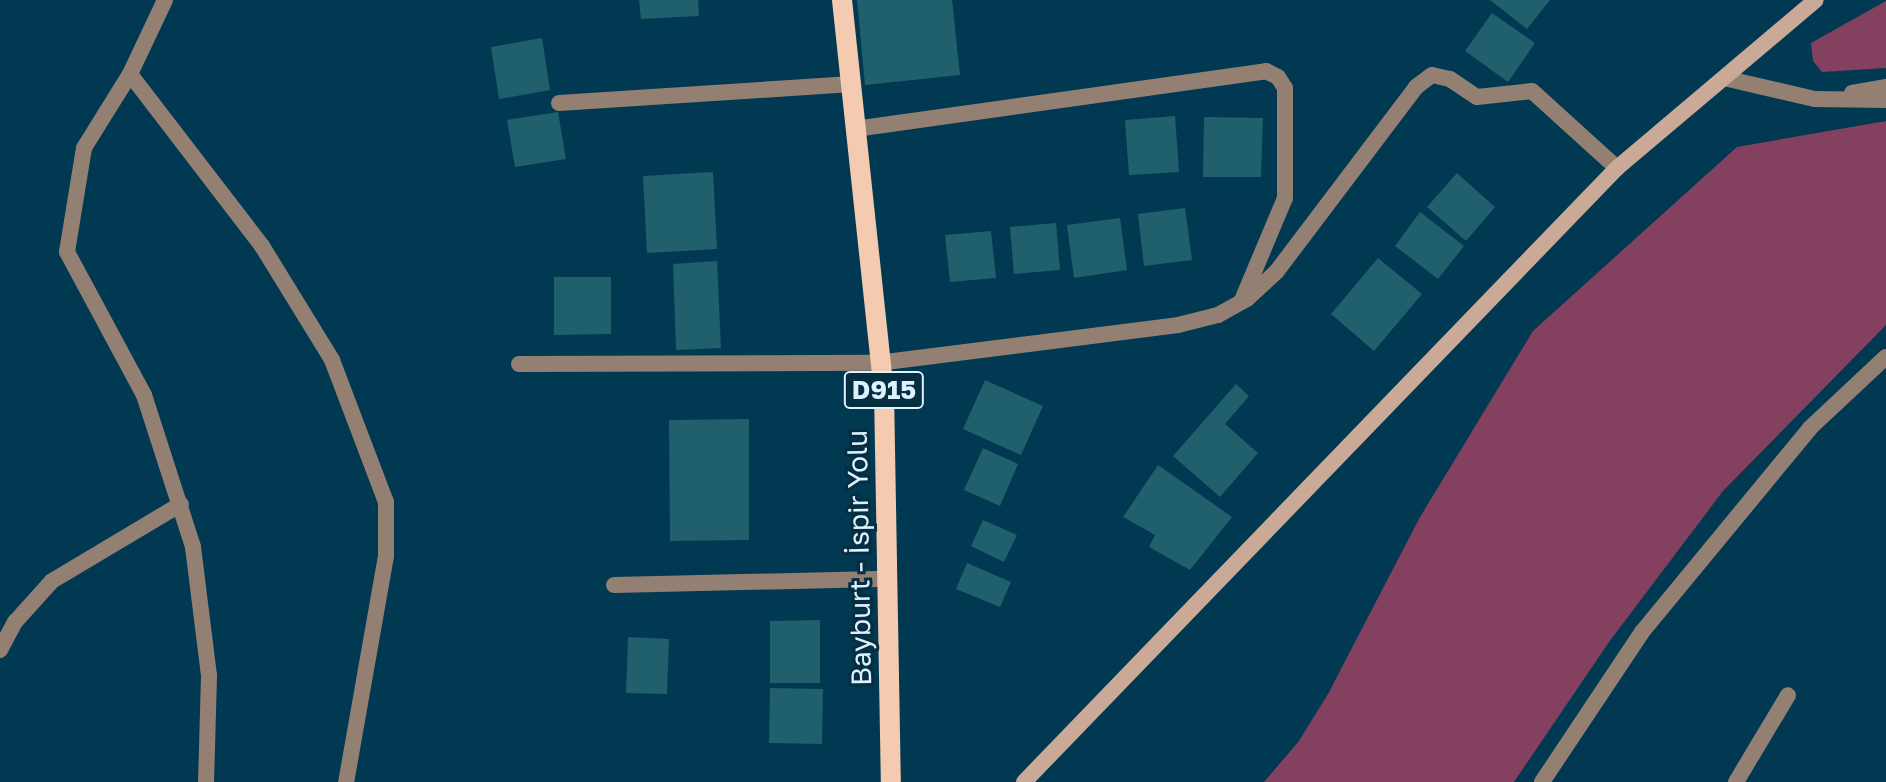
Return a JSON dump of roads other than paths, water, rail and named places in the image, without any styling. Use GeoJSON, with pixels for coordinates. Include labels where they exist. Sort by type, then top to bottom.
{"type":"FeatureCollection","features":[{"type":"Feature","properties":{"kind":"main road","name":"Bayburt - İspir Yolu"},"geometry":{"type":"LineString","coordinates":[[842,0],[878,363],[884,391],[891,782]]}},
{"type":"Feature","properties":{"kind":"main road"},"geometry":{"type":"LineString","coordinates":[[1024,782],[1617,168],[1816,0]]}},
{"type":"Feature","properties":{"kind":"street"},"geometry":{"type":"LineString","coordinates":[[165,0],[130,74],[84,148],[67,252],[144,395],[193,547],[209,676],[206,782]]}},
{"type":"Feature","properties":{"kind":"street"},"geometry":{"type":"LineString","coordinates":[[855,129],[1266,71],[1278,77],[1285,88],[1285,198],[1240,303]]}},
{"type":"Feature","properties":{"kind":"street"},"geometry":{"type":"LineString","coordinates":[[130,74],[262,246],[332,360],[386,502],[386,556],[346,782]]}},
{"type":"Feature","properties":{"kind":"street"},"geometry":{"type":"LineString","coordinates":[[519,364],[878,363],[1178,325],[1240,303],[1277,271],[1416,87],[1432,75],[1450,79],[1477,97],[1532,91],[1617,168]]}},
{"type":"Feature","properties":{"kind":"street"},"geometry":{"type":"LineString","coordinates":[[1724,78],[1815,99],[1886,100]]}},
{"type":"Feature","properties":{"kind":"street"},"geometry":{"type":"LineString","coordinates":[[559,103],[851,84]]}},
{"type":"Feature","properties":{"kind":"street"},"geometry":{"type":"LineString","coordinates":[[1815,99],[1886,87]]}},
{"type":"Feature","properties":{"kind":"street"},"geometry":{"type":"LineString","coordinates":[[1542,782],[1577,722],[1652,619],[1810,428],[1886,357]]}},
{"type":"Feature","properties":{"kind":"street"},"geometry":{"type":"LineString","coordinates":[[0,650],[15,622],[52,581],[181,504]]}},
{"type":"Feature","properties":{"kind":"street"},"geometry":{"type":"LineString","coordinates":[[614,585],[888,579]]}},
{"type":"Feature","properties":{"kind":"street"},"geometry":{"type":"LineString","coordinates":[[1736,782],[1788,695]]}}]}
